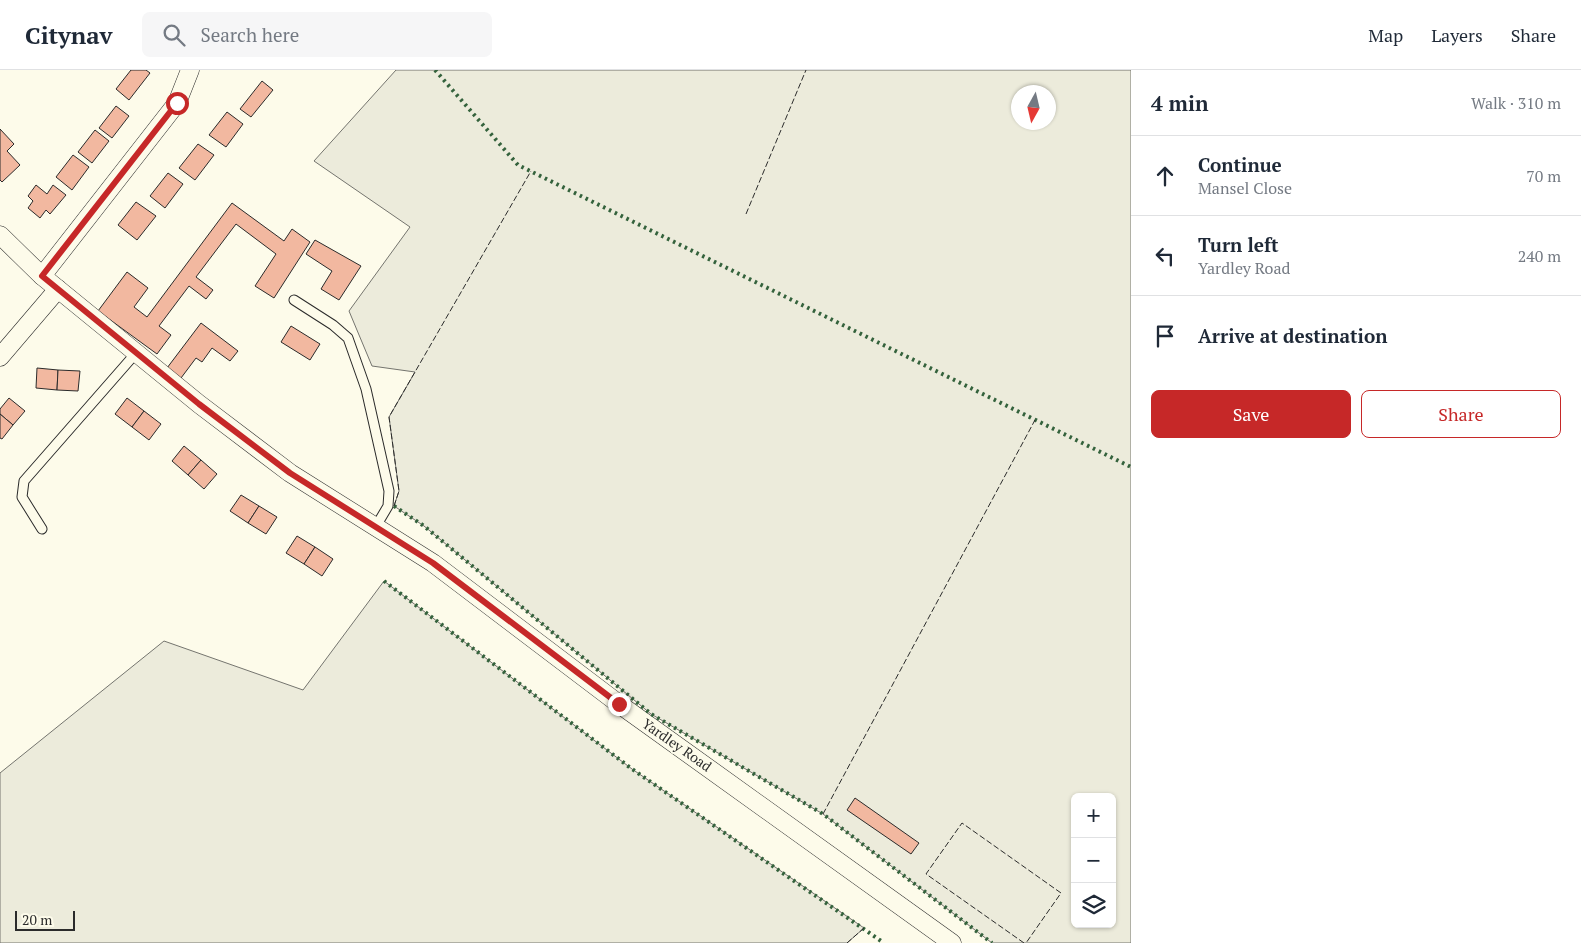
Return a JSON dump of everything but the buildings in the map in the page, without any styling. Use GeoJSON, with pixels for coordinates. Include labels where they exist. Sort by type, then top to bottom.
{"type":"FeatureCollection","features":[{"type":"Feature","properties":{"kind":"street"},"geometry":{"type":"LineString","coordinates":[[42,276],[177,103],[190,70]]}},
{"type":"Feature","properties":{"kind":"street","name":"Yardley Road"},"geometry":{"type":"LineString","coordinates":[[0,235],[42,276],[199,404],[290,473],[433,563],[619,704],[952,943]]}},
{"type":"Feature","properties":{"kind":"street"},"geometry":{"type":"LineString","coordinates":[[0,357],[58,288]]}},
{"type":"Feature","properties":{"kind":"lane"},"geometry":{"type":"LineString","coordinates":[[294,300],[333,325],[348,338],[366,389],[389,491],[388,506],[375,528]]}},
{"type":"Feature","properties":{"kind":"lane"},"geometry":{"type":"LineString","coordinates":[[42,529],[22,497],[24,481],[136,353]]}},
{"type":"Feature","properties":{"kind":"shaded area"},"geometry":{"type":"Polygon","coordinates":[[[396,70],[1131,70],[1131,943],[992,943],[823,814],[651,714],[424,526],[394,506],[399,491],[389,417],[415,372],[372,366],[349,311],[410,227],[314,161],[396,70]]]}},
{"type":"Feature","properties":{"kind":"shaded area"},"geometry":{"type":"Polygon","coordinates":[[[384,581],[632,769],[864,928],[847,943],[0,943],[0,773],[164,641],[303,690],[384,581]]]}},
{"type":"Feature","properties":{"kind":"hedge"},"geometry":{"type":"LineString","coordinates":[[435,70],[518,165],[1131,467]]}},
{"type":"Feature","properties":{"kind":"hedge"},"geometry":{"type":"LineString","coordinates":[[394,506],[424,526],[651,714],[823,814],[992,943]]}},
{"type":"Feature","properties":{"kind":"hedge"},"geometry":{"type":"LineString","coordinates":[[384,581],[632,769],[884,943]]}},
{"type":"Feature","properties":{"kind":"fence"},"geometry":{"type":"LineString","coordinates":[[746,214],[806,70]]}},
{"type":"Feature","properties":{"kind":"fence"},"geometry":{"type":"LineString","coordinates":[[394,506],[399,491],[389,417],[531,171]]}},
{"type":"Feature","properties":{"kind":"fence"},"geometry":{"type":"LineString","coordinates":[[823,814],[1035,420]]}},
{"type":"Feature","properties":{"kind":"fence"},"geometry":{"type":"LineString","coordinates":[[1024,943],[926,874],[962,823],[1061,893],[1026,943]]}},
{"type":"Feature","properties":{"kind":"fence"},"geometry":{"type":"LineString","coordinates":[[847,943],[864,928]]}},
{"type":"Feature","properties":{"kind":"route"},"geometry":{"type":"LineString","coordinates":[[177,103],[42,276],[199,404],[290,473],[433,563],[619,704]]}}]}
